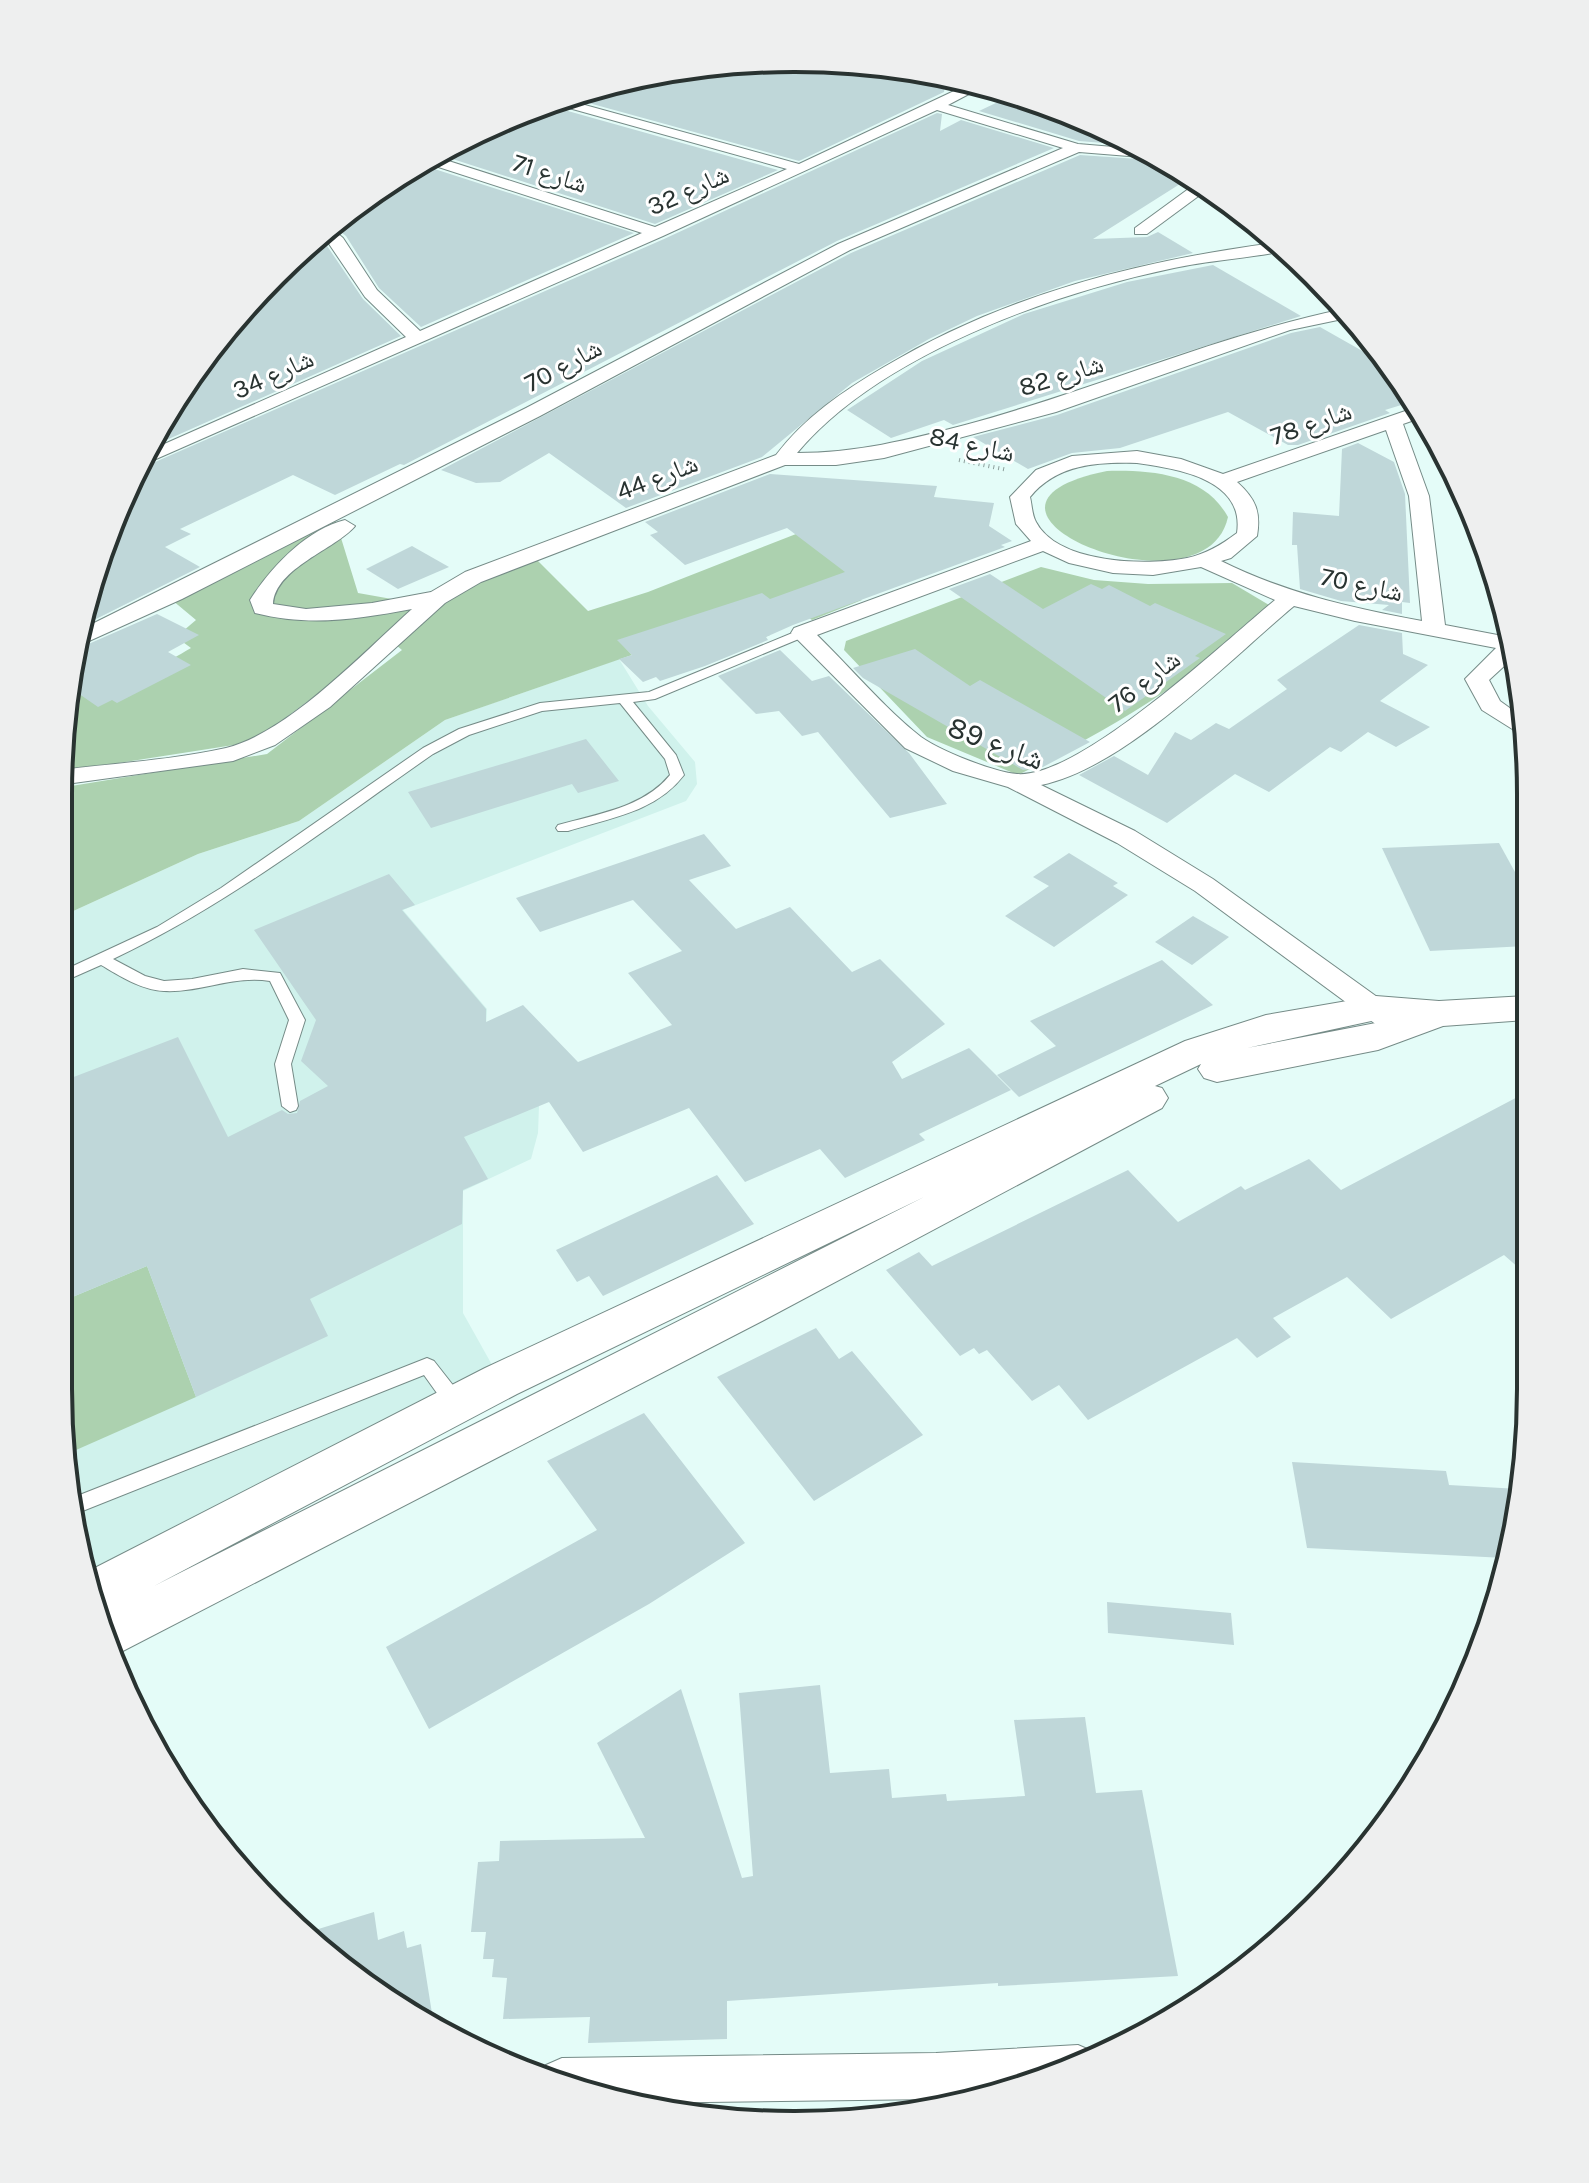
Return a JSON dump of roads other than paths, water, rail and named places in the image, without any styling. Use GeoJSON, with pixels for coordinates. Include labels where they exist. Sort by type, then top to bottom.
{"type":"FeatureCollection","features":[{"type":"Feature","properties":{"kind":"street","name":"شارع 32"},"geometry":{"type":"LineString","coordinates":[[418,338],[657,233],[962,92]]}},
{"type":"Feature","properties":{"kind":"street"},"geometry":{"type":"LineString","coordinates":[[935,105],[1077,148],[1124,152]]}},
{"type":"Feature","properties":{"kind":"street"},"geometry":{"type":"LineString","coordinates":[[575,106],[799,168]]}},
{"type":"Feature","properties":{"kind":"street","name":"شارع 70"},"geometry":{"type":"LineString","coordinates":[[91,632],[533,412],[844,247],[1077,148]]}},
{"type":"Feature","properties":{"kind":"street","name":"شارع 71"},"geometry":{"type":"LineString","coordinates":[[443,164],[657,233]]}},
{"type":"Feature","properties":{"kind":"street"},"geometry":{"type":"LineString","coordinates":[[1141,231],[1193,192]]}},
{"type":"Feature","properties":{"kind":"street"},"geometry":{"type":"LineString","coordinates":[[335,237],[348,261],[390,316],[418,338]]}},
{"type":"Feature","properties":{"kind":"street","name":"شارع 44"},"geometry":{"type":"LineString","coordinates":[[73,776],[233,754],[266,740],[322,702],[437,598],[504,563],[783,459],[800,438],[856,392],[960,330],[1002,312],[1117,276],[1268,249]]}},
{"type":"Feature","properties":{"kind":"street","name":"شارع 82"},"geometry":{"type":"LineString","coordinates":[[783,459],[852,458],[899,448],[1049,408],[1286,326],[1336,316]]}},
{"type":"Feature","properties":{"kind":"street","name":"شارع 34"},"geometry":{"type":"LineString","coordinates":[[158,454],[418,338]]}},
{"type":"Feature","properties":{"kind":"street","name":"شارع 78"},"geometry":{"type":"LineString","coordinates":[[1221,481],[1409,416]]}},
{"type":"Feature","properties":{"kind":"street"},"geometry":{"type":"LineString","coordinates":[[1392,422],[1409,451],[1419,488],[1434,628]]}},
{"type":"Feature","properties":{"kind":"street"},"geometry":{"type":"LineString","coordinates":[[1126,457],[1183,465],[1221,481],[1245,502],[1251,525],[1238,546],[1207,562],[1160,570],[1109,566],[1075,557],[1045,543],[1023,521],[1019,509],[1020,497],[1038,476],[1071,462],[1126,457]]}},
{"type":"Feature","properties":{"kind":"street"},"geometry":{"type":"LineString","coordinates":[[425,483],[301,553],[281,571],[261,604],[279,612],[331,614],[437,598]]}},
{"type":"Feature","properties":{"kind":"street"},"geometry":{"type":"LineString","coordinates":[[802,633],[1045,543]]}},
{"type":"Feature","properties":{"kind":"street","name":"شارع 70"},"geometry":{"type":"LineString","coordinates":[[1207,562],[1232,577],[1291,597],[1434,628],[1503,652]]}},
{"type":"Feature","properties":{"kind":"street","name":"شارع 76"},"geometry":{"type":"LineString","coordinates":[[1017,782],[1062,773],[1094,754],[1153,713],[1291,597]]}},
{"type":"Feature","properties":{"kind":"street","name":"شارع 89"},"geometry":{"type":"LineString","coordinates":[[802,633],[914,743],[962,766],[1017,782],[1126,837],[1406,1018]]}},
{"type":"Feature","properties":{"kind":"street"},"geometry":{"type":"LineString","coordinates":[[1504,657],[1477,679],[1490,705],[1513,721]]}},
{"type":"Feature","properties":{"kind":"street"},"geometry":{"type":"LineString","coordinates":[[101,1589],[456,1404],[1149,1084],[1221,1068],[1406,1018],[1517,1009]]}},
{"type":"Feature","properties":{"kind":"street"},"geometry":{"type":"LineString","coordinates":[[114,1631],[749,1308],[1149,1084]]}},
{"type":"Feature","properties":{"kind":"street"},"geometry":{"type":"LineString","coordinates":[[589,2081],[936,2076],[1033,2071]]}},
{"type":"Feature","properties":{"kind":"lane"},"geometry":{"type":"LineString","coordinates":[[72,973],[162,930],[226,891],[428,751],[464,732],[540,707],[651,696],[802,633]]}},
{"type":"Feature","properties":{"kind":"lane"},"geometry":{"type":"LineString","coordinates":[[563,828],[654,799],[668,789],[677,775],[671,758],[624,699]]}},
{"type":"Feature","properties":{"kind":"lane"},"geometry":{"type":"LineString","coordinates":[[102,959],[142,982],[166,986],[249,970],[275,977],[297,1020],[283,1064],[290,1106]]}},
{"type":"Feature","properties":{"kind":"lane"},"geometry":{"type":"LineString","coordinates":[[81,1503],[427,1366],[456,1404]]}}]}
